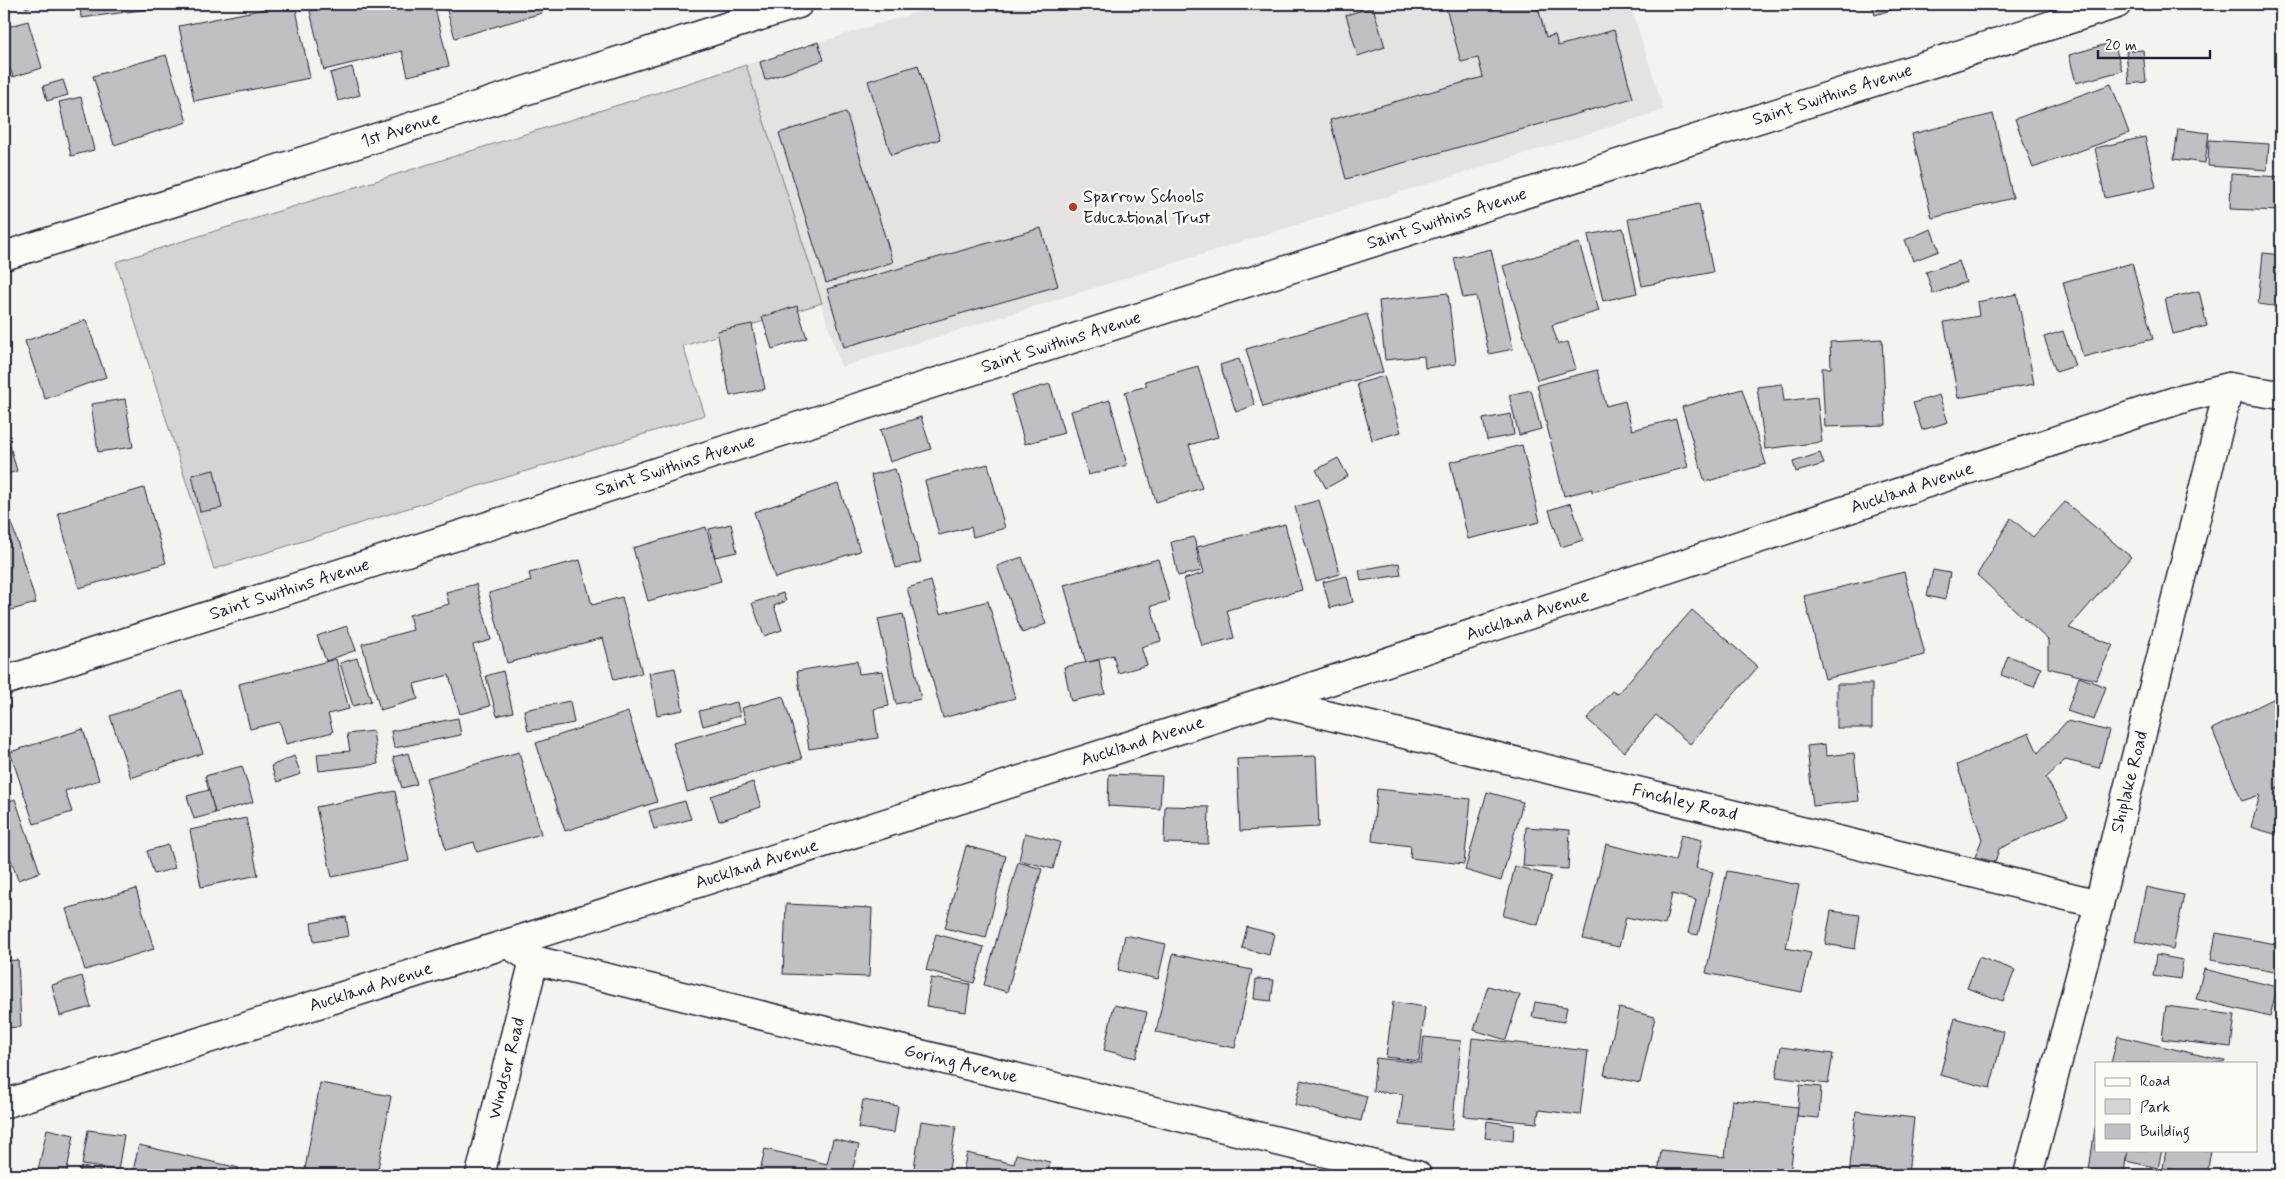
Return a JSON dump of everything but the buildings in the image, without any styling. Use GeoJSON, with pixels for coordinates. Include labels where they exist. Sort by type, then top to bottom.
{"type":"FeatureCollection","features":[{"type":"Feature","properties":{"kind":"street","name":"1st Avenue"},"geometry":{"type":"LineString","coordinates":[[4,256],[798,4]]}},
{"type":"Feature","properties":{"kind":"street","name":"Saint Swithins Avenue"},"geometry":{"type":"LineString","coordinates":[[4,681],[2117,4]]}},
{"type":"Feature","properties":{"kind":"street","name":"Auckland Avenue"},"geometry":{"type":"LineString","coordinates":[[4,1104],[1269,701],[2187,397],[2229,387],[2281,395]]}},
{"type":"Feature","properties":{"kind":"street","name":"Shiplake Road"},"geometry":{"type":"LineString","coordinates":[[2028,1175],[2099,904],[2229,387]]}},
{"type":"Feature","properties":{"kind":"street","name":"Finchley Road"},"geometry":{"type":"LineString","coordinates":[[1269,701],[2099,904]]}},
{"type":"Feature","properties":{"kind":"street","name":"Goring Avenue"},"geometry":{"type":"LineString","coordinates":[[508,944],[534,960],[1417,1175]]}},
{"type":"Feature","properties":{"kind":"street","name":"Windsor Road"},"geometry":{"type":"LineString","coordinates":[[480,1175],[534,960]]}},
{"type":"Feature","properties":{"kind":"shaded area","name":"Sparrow Schools Educational Trust"},"geometry":{"type":"Polygon","coordinates":[[[943,4],[1630,4],[1664,110],[841,367],[746,65],[943,4]]]}},
{"type":"Feature","properties":{"kind":"green space"},"geometry":{"type":"Polygon","coordinates":[[[746,65],[822,303],[683,346],[705,415],[214,569],[116,262],[746,65]]]}},
{"type":"Feature","properties":{"kind":"place","name":"Sparrow Schools Educational Trust"},"geometry":{"type":"Point","coordinates":[1073,207]}}]}
